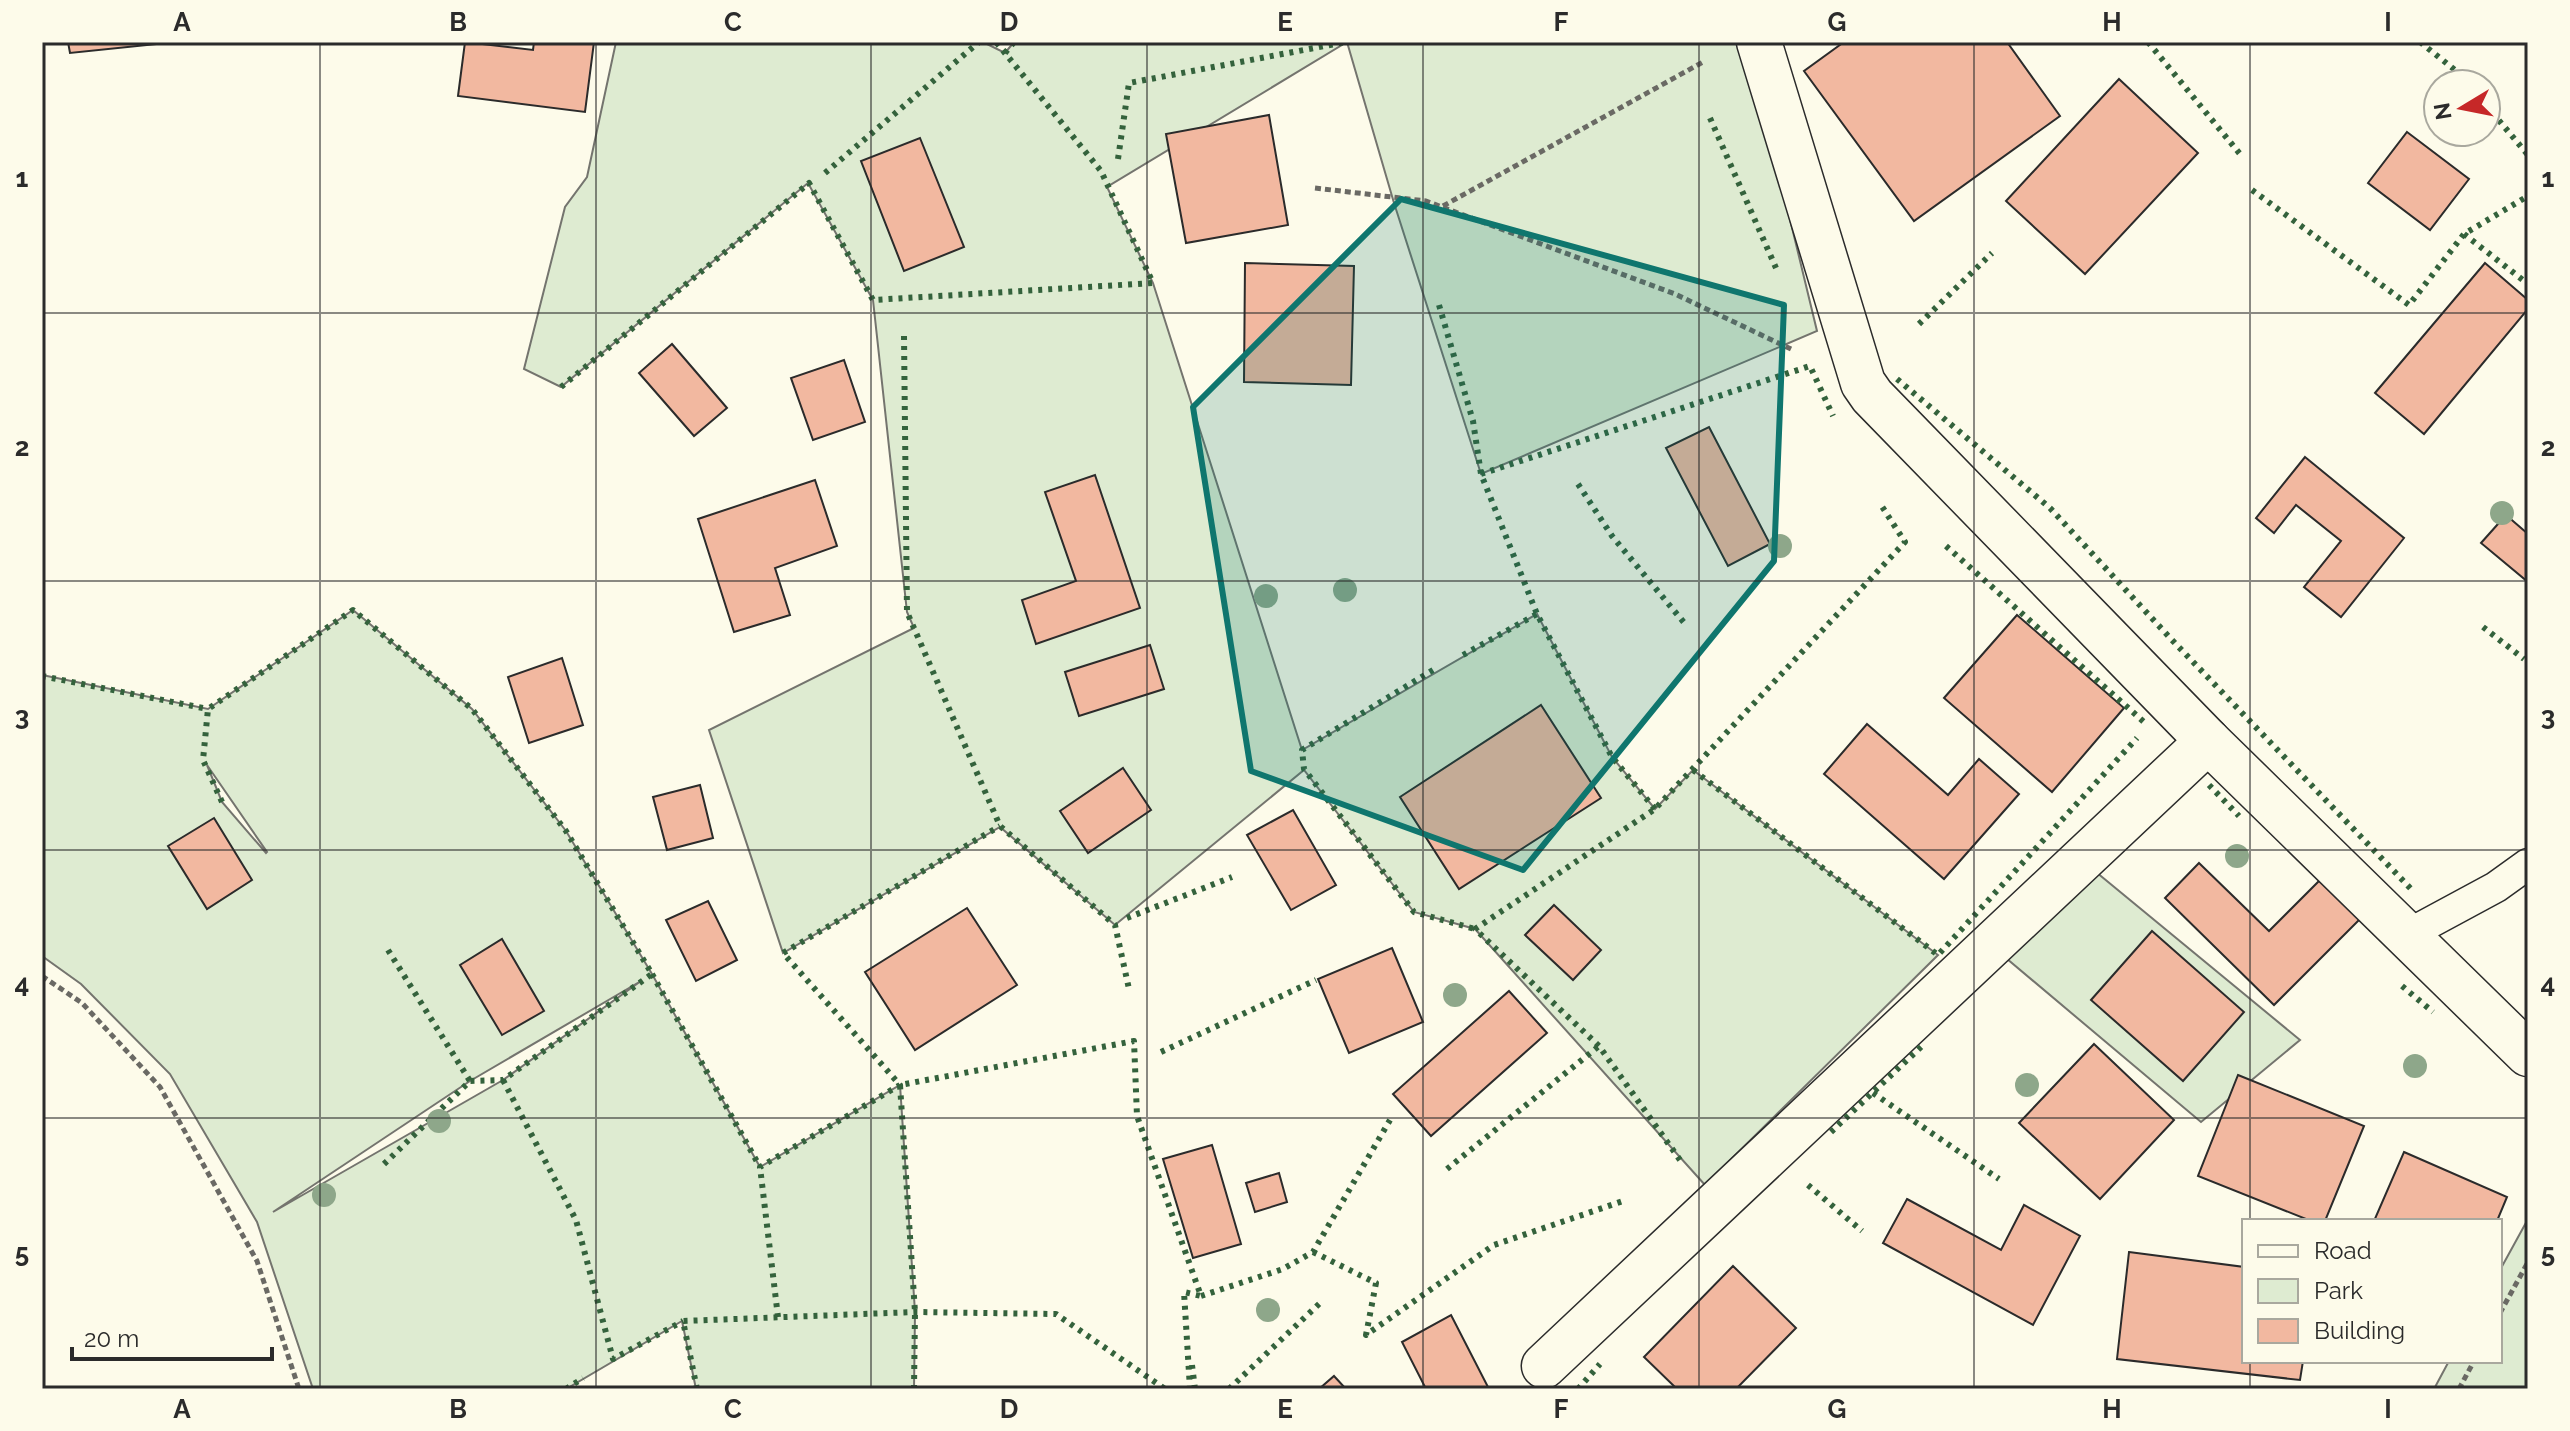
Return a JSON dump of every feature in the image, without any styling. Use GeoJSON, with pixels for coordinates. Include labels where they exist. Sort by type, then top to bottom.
{"type":"FeatureCollection","features":[{"type":"Feature","properties":{"kind":"street"},"geometry":{"type":"LineString","coordinates":[[1759,42],[1863,383],[1872,396],[2208,741],[2528,1054]]}},
{"type":"Feature","properties":{"kind":"street"},"geometry":{"type":"LineString","coordinates":[[1544,1366],[2208,741]]}},
{"type":"Feature","properties":{"kind":"lane"},"geometry":{"type":"LineString","coordinates":[[2407,935],[2496,887],[2528,864]]}},
{"type":"Feature","properties":{"kind":"path"},"geometry":{"type":"LineString","coordinates":[[1442,207],[1712,57]]}},
{"type":"Feature","properties":{"kind":"path"},"geometry":{"type":"LineString","coordinates":[[1315,188],[1426,201],[1675,294],[1863,383]]}},
{"type":"Feature","properties":{"kind":"path"},"geometry":{"type":"LineString","coordinates":[[42,976],[82,1003],[160,1087],[257,1261],[299,1389]]}},
{"type":"Feature","properties":{"kind":"path"},"geometry":{"type":"LineString","coordinates":[[2502,1309],[2528,1262]]}},
{"type":"Feature","properties":{"kind":"path"},"geometry":{"type":"LineString","coordinates":[[2459,1389],[2473,1363]]}},
{"type":"Feature","properties":{"kind":"highlighted area"},"geometry":{"type":"Polygon","coordinates":[[[1401,199],[1784,305],[1774,561],[1523,870],[1251,771],[1193,407],[1401,199]]]}},
{"type":"Feature","properties":{"kind":"green space"},"geometry":{"type":"Polygon","coordinates":[[[616,42],[983,42],[1005,53],[1014,42],[1347,42],[1107,187],[1153,283],[1302,750],[1537,614],[1612,757],[1655,809],[1693,770],[1938,955],[1705,1185],[1475,929],[1414,912],[1304,770],[1115,925],[1000,827],[783,953],[709,730],[914,628],[907,612],[873,300],[808,183],[561,387],[524,369],[565,207],[587,177],[616,42]]]}},
{"type":"Feature","properties":{"kind":"green space"},"geometry":{"type":"Polygon","coordinates":[[[1347,42],[1744,42],[1750,54],[1817,331],[1481,474],[1394,203],[1347,42]]]}},
{"type":"Feature","properties":{"kind":"green space"},"geometry":{"type":"Polygon","coordinates":[[[353,610],[472,709],[566,831],[652,974],[760,1167],[900,1085],[915,1312],[914,1389],[696,1389],[682,1321],[566,1389],[313,1389],[257,1222],[170,1074],[81,984],[42,956],[42,675],[208,709],[353,610]],[[207,765],[222,802],[266,853],[267,852],[207,765]],[[641,981],[470,1081],[273,1212],[503,1080],[641,981]]]}},
{"type":"Feature","properties":{"kind":"green space"},"geometry":{"type":"Polygon","coordinates":[[[2096,872],[2300,1040],[2201,1122],[2000,953],[2096,872]]]}},
{"type":"Feature","properties":{"kind":"green space"},"geometry":{"type":"Polygon","coordinates":[[[2528,1219],[2528,1389],[2434,1389],[2448,1363],[2502,1363],[2502,1266],[2528,1219]]]}},
{"type":"Feature","properties":{"kind":"building"},"geometry":{"type":"Polygon","coordinates":[[[68,42],[176,42],[70,53],[68,42]]]}},
{"type":"Feature","properties":{"kind":"building"},"geometry":{"type":"Polygon","coordinates":[[[465,42],[533,50],[534,42],[594,42],[585,112],[458,96],[465,42]]]}},
{"type":"Feature","properties":{"kind":"building"},"geometry":{"type":"Polygon","coordinates":[[[1844,42],[2007,42],[2060,116],[1914,221],[1804,71],[1844,42]]]}},
{"type":"Feature","properties":{"kind":"building"},"geometry":{"type":"Polygon","coordinates":[[[2119,79],[2198,153],[2085,274],[2006,201],[2119,79]]]}},
{"type":"Feature","properties":{"kind":"building"},"geometry":{"type":"Polygon","coordinates":[[[1269,115],[1288,225],[1186,243],[1166,134],[1269,115]]]}},
{"type":"Feature","properties":{"kind":"building"},"geometry":{"type":"Polygon","coordinates":[[[2407,132],[2422,143],[2422,148],[2428,148],[2469,179],[2430,230],[2368,183],[2407,132]]]}},
{"type":"Feature","properties":{"kind":"building"},"geometry":{"type":"Polygon","coordinates":[[[920,138],[964,247],[904,271],[861,161],[920,138]]]}},
{"type":"Feature","properties":{"kind":"building"},"geometry":{"type":"Polygon","coordinates":[[[1245,263],[1354,266],[1351,385],[1244,382],[1245,263]]]}},
{"type":"Feature","properties":{"kind":"building"},"geometry":{"type":"Polygon","coordinates":[[[2485,263],[2528,300],[2528,309],[2424,434],[2375,393],[2485,263]]]}},
{"type":"Feature","properties":{"kind":"building"},"geometry":{"type":"Polygon","coordinates":[[[672,344],[727,408],[694,436],[639,373],[672,344]]]}},
{"type":"Feature","properties":{"kind":"building"},"geometry":{"type":"Polygon","coordinates":[[[844,360],[865,422],[813,440],[791,378],[844,360]]]}},
{"type":"Feature","properties":{"kind":"building"},"geometry":{"type":"Polygon","coordinates":[[[1709,427],[1770,544],[1728,566],[1666,448],[1709,427]]]}},
{"type":"Feature","properties":{"kind":"building"},"geometry":{"type":"Polygon","coordinates":[[[2305,457],[2404,538],[2341,617],[2304,587],[2341,541],[2296,505],[2274,533],[2256,518],[2305,457]]]}},
{"type":"Feature","properties":{"kind":"building"},"geometry":{"type":"Polygon","coordinates":[[[1095,475],[1140,608],[1036,644],[1022,600],[1076,581],[1045,492],[1095,475]]]}},
{"type":"Feature","properties":{"kind":"building"},"geometry":{"type":"Polygon","coordinates":[[[815,480],[837,546],[775,568],[790,615],[734,632],[698,519],[815,480]]]}},
{"type":"Feature","properties":{"kind":"building"},"geometry":{"type":"Polygon","coordinates":[[[2506,515],[2528,534],[2528,582],[2481,543],[2506,515]]]}},
{"type":"Feature","properties":{"kind":"building"},"geometry":{"type":"Polygon","coordinates":[[[2017,615],[2124,708],[2052,792],[1944,698],[2017,615]]]}},
{"type":"Feature","properties":{"kind":"building"},"geometry":{"type":"Polygon","coordinates":[[[1150,645],[1164,689],[1079,716],[1065,672],[1150,645]]]}},
{"type":"Feature","properties":{"kind":"building"},"geometry":{"type":"Polygon","coordinates":[[[562,658],[583,725],[529,743],[508,677],[562,658]]]}},
{"type":"Feature","properties":{"kind":"building"},"geometry":{"type":"Polygon","coordinates":[[[1541,705],[1601,798],[1459,889],[1400,797],[1541,705]]]}},
{"type":"Feature","properties":{"kind":"building"},"geometry":{"type":"Polygon","coordinates":[[[1867,724],[1948,795],[1979,759],[2019,794],[1944,879],[1824,774],[1867,724]]]}},
{"type":"Feature","properties":{"kind":"building"},"geometry":{"type":"Polygon","coordinates":[[[1123,768],[1151,810],[1088,853],[1060,811],[1123,768]]]}},
{"type":"Feature","properties":{"kind":"building"},"geometry":{"type":"Polygon","coordinates":[[[700,785],[713,838],[667,850],[653,797],[700,785]]]}},
{"type":"Feature","properties":{"kind":"building"},"geometry":{"type":"Polygon","coordinates":[[[1293,810],[1336,885],[1291,910],[1247,835],[1293,810]]]}},
{"type":"Feature","properties":{"kind":"building"},"geometry":{"type":"Polygon","coordinates":[[[214,818],[252,880],[207,909],[168,846],[214,818]]]}},
{"type":"Feature","properties":{"kind":"building"},"geometry":{"type":"Polygon","coordinates":[[[2199,863],[2269,931],[2322,878],[2362,917],[2274,1005],[2165,898],[2199,863]]]}},
{"type":"Feature","properties":{"kind":"building"},"geometry":{"type":"Polygon","coordinates":[[[708,901],[737,960],[696,981],[666,920],[708,901]]]}},
{"type":"Feature","properties":{"kind":"building"},"geometry":{"type":"Polygon","coordinates":[[[1554,905],[1601,950],[1573,980],[1525,935],[1554,905]]]}},
{"type":"Feature","properties":{"kind":"building"},"geometry":{"type":"Polygon","coordinates":[[[967,908],[1017,985],[915,1050],[865,972],[967,908]]]}},
{"type":"Feature","properties":{"kind":"building"},"geometry":{"type":"Polygon","coordinates":[[[2152,931],[2244,1012],[2183,1081],[2091,1000],[2152,931]]]}},
{"type":"Feature","properties":{"kind":"building"},"geometry":{"type":"Polygon","coordinates":[[[502,939],[544,1011],[502,1035],[460,965],[502,939]]]}},
{"type":"Feature","properties":{"kind":"building"},"geometry":{"type":"Polygon","coordinates":[[[1392,948],[1423,1022],[1349,1053],[1318,979],[1392,948]]]}},
{"type":"Feature","properties":{"kind":"building"},"geometry":{"type":"Polygon","coordinates":[[[1509,991],[1547,1033],[1431,1136],[1393,1094],[1509,991]]]}},
{"type":"Feature","properties":{"kind":"building"},"geometry":{"type":"Polygon","coordinates":[[[2094,1044],[2174,1120],[2100,1199],[2019,1123],[2094,1044]]]}},
{"type":"Feature","properties":{"kind":"building"},"geometry":{"type":"Polygon","coordinates":[[[2238,1075],[2364,1126],[2326,1219],[2306,1219],[2198,1176],[2238,1075]]]}},
{"type":"Feature","properties":{"kind":"building"},"geometry":{"type":"Polygon","coordinates":[[[1212,1145],[1241,1244],[1193,1258],[1163,1159],[1212,1145]]]}},
{"type":"Feature","properties":{"kind":"building"},"geometry":{"type":"Polygon","coordinates":[[[2404,1152],[2507,1197],[2498,1219],[2375,1219],[2404,1152]]]}},
{"type":"Feature","properties":{"kind":"building"},"geometry":{"type":"Polygon","coordinates":[[[1279,1173],[1287,1202],[1255,1212],[1246,1183],[1279,1173]]]}},
{"type":"Feature","properties":{"kind":"building"},"geometry":{"type":"Polygon","coordinates":[[[1907,1199],[2001,1250],[2024,1205],[2080,1236],[2033,1325],[1883,1243],[1907,1199]]]}},
{"type":"Feature","properties":{"kind":"building"},"geometry":{"type":"Polygon","coordinates":[[[2129,1252],[2242,1267],[2242,1363],[2303,1363],[2300,1380],[2117,1359],[2129,1252]]]}},
{"type":"Feature","properties":{"kind":"building"},"geometry":{"type":"Polygon","coordinates":[[[1733,1266],[1796,1328],[1736,1389],[1677,1389],[1644,1357],[1733,1266]]]}},
{"type":"Feature","properties":{"kind":"building"},"geometry":{"type":"Polygon","coordinates":[[[1451,1315],[1489,1389],[1426,1389],[1402,1342],[1451,1315]]]}},
{"type":"Feature","properties":{"kind":"building"},"geometry":{"type":"Polygon","coordinates":[[[1334,1376],[1346,1389],[1319,1389],[1334,1376]]]}},
{"type":"Feature","properties":{"kind":"hedge"},"geometry":{"type":"LineString","coordinates":[[825,173],[979,42]]}},
{"type":"Feature","properties":{"kind":"hedge"},"geometry":{"type":"LineString","coordinates":[[561,387],[809,183],[873,300],[1153,283],[1101,171],[996,42]]}},
{"type":"Feature","properties":{"kind":"hedge"},"geometry":{"type":"LineString","coordinates":[[1005,53],[1014,42]]}},
{"type":"Feature","properties":{"kind":"hedge"},"geometry":{"type":"LineString","coordinates":[[1118,159],[1129,83],[1346,42]]}},
{"type":"Feature","properties":{"kind":"hedge"},"geometry":{"type":"LineString","coordinates":[[2148,42],[2240,154]]}},
{"type":"Feature","properties":{"kind":"hedge"},"geometry":{"type":"LineString","coordinates":[[2420,42],[2452,68]]}},
{"type":"Feature","properties":{"kind":"hedge"},"geometry":{"type":"LineString","coordinates":[[1710,118],[1776,268]]}},
{"type":"Feature","properties":{"kind":"hedge"},"geometry":{"type":"LineString","coordinates":[[2502,124],[2528,155]]}},
{"type":"Feature","properties":{"kind":"hedge"},"geometry":{"type":"LineString","coordinates":[[2252,190],[2409,305],[2464,234],[2528,196]]}},
{"type":"Feature","properties":{"kind":"hedge"},"geometry":{"type":"LineString","coordinates":[[2464,234],[2528,284]]}},
{"type":"Feature","properties":{"kind":"hedge"},"geometry":{"type":"LineString","coordinates":[[1919,324],[1992,253]]}},
{"type":"Feature","properties":{"kind":"hedge"},"geometry":{"type":"LineString","coordinates":[[1439,305],[1473,421],[1481,474],[1537,614],[1612,757],[1655,809]]}},
{"type":"Feature","properties":{"kind":"hedge"},"geometry":{"type":"LineString","coordinates":[[904,336],[907,612],[1000,826],[1115,925],[1129,989]]}},
{"type":"Feature","properties":{"kind":"hedge"},"geometry":{"type":"LineString","coordinates":[[1481,474],[1810,366],[1833,416]]}},
{"type":"Feature","properties":{"kind":"hedge"},"geometry":{"type":"LineString","coordinates":[[1897,379],[2050,508],[2414,892]]}},
{"type":"Feature","properties":{"kind":"hedge"},"geometry":{"type":"LineString","coordinates":[[1578,484],[1612,536],[1686,625]]}},
{"type":"Feature","properties":{"kind":"hedge"},"geometry":{"type":"LineString","coordinates":[[1680,1160],[1599,1046],[1475,929],[1655,809],[1905,542],[1881,505]]}},
{"type":"Feature","properties":{"kind":"hedge"},"geometry":{"type":"LineString","coordinates":[[1946,546],[2144,722]]}},
{"type":"Feature","properties":{"kind":"hedge"},"geometry":{"type":"LineString","coordinates":[[222,802],[203,760],[208,709],[353,610],[472,709],[566,831],[652,974],[503,1080],[470,1081],[383,1165]]}},
{"type":"Feature","properties":{"kind":"hedge"},"geometry":{"type":"LineString","coordinates":[[1463,655],[1537,614]]}},
{"type":"Feature","properties":{"kind":"hedge"},"geometry":{"type":"LineString","coordinates":[[2483,627],[2524,659]]}},
{"type":"Feature","properties":{"kind":"hedge"},"geometry":{"type":"LineString","coordinates":[[1433,670],[1302,750],[1304,769],[1414,912],[1475,929]]}},
{"type":"Feature","properties":{"kind":"hedge"},"geometry":{"type":"LineString","coordinates":[[42,676],[208,709]]}},
{"type":"Feature","properties":{"kind":"hedge"},"geometry":{"type":"LineString","coordinates":[[1693,770],[1938,955],[2137,738]]}},
{"type":"Feature","properties":{"kind":"hedge"},"geometry":{"type":"LineString","coordinates":[[2209,785],[2239,816]]}},
{"type":"Feature","properties":{"kind":"hedge"},"geometry":{"type":"LineString","coordinates":[[778,1317],[760,1167],[900,1085],[783,953],[1000,826]]}},
{"type":"Feature","properties":{"kind":"hedge"},"geometry":{"type":"LineString","coordinates":[[1127,918],[1232,877]]}},
{"type":"Feature","properties":{"kind":"hedge"},"geometry":{"type":"LineString","coordinates":[[388,950],[470,1081]]}},
{"type":"Feature","properties":{"kind":"hedge"},"geometry":{"type":"LineString","coordinates":[[652,974],[760,1167]]}},
{"type":"Feature","properties":{"kind":"hedge"},"geometry":{"type":"LineString","coordinates":[[1161,1052],[1316,980]]}},
{"type":"Feature","properties":{"kind":"hedge"},"geometry":{"type":"LineString","coordinates":[[2402,986],[2433,1012]]}},
{"type":"Feature","properties":{"kind":"hedge"},"geometry":{"type":"LineString","coordinates":[[914,1389],[915,1312],[900,1085],[1134,1041],[1137,1116],[1201,1296],[1184,1292],[1190,1389]]}},
{"type":"Feature","properties":{"kind":"hedge"},"geometry":{"type":"LineString","coordinates":[[1447,1169],[1599,1046]]}},
{"type":"Feature","properties":{"kind":"hedge"},"geometry":{"type":"LineString","coordinates":[[1831,1132],[1922,1046]]}},
{"type":"Feature","properties":{"kind":"hedge"},"geometry":{"type":"LineString","coordinates":[[503,1080],[576,1220],[613,1359],[683,1321]]}},
{"type":"Feature","properties":{"kind":"hedge"},"geometry":{"type":"LineString","coordinates":[[1873,1093],[1999,1179]]}},
{"type":"Feature","properties":{"kind":"hedge"},"geometry":{"type":"LineString","coordinates":[[1201,1296],[1283,1269],[1313,1252],[1390,1120]]}},
{"type":"Feature","properties":{"kind":"hedge"},"geometry":{"type":"LineString","coordinates":[[1808,1185],[1862,1231]]}},
{"type":"Feature","properties":{"kind":"hedge"},"geometry":{"type":"LineString","coordinates":[[1313,1252],[1376,1283],[1366,1335],[1494,1245],[1623,1201]]}},
{"type":"Feature","properties":{"kind":"hedge"},"geometry":{"type":"LineString","coordinates":[[1229,1389],[1320,1303]]}},
{"type":"Feature","properties":{"kind":"hedge"},"geometry":{"type":"LineString","coordinates":[[697,1389],[683,1321],[915,1312],[1056,1314],[1165,1389]]}},
{"type":"Feature","properties":{"kind":"hedge"},"geometry":{"type":"LineString","coordinates":[[1578,1389],[1600,1364]]}},
{"type":"Feature","properties":{"kind":"hedge"},"geometry":{"type":"LineString","coordinates":[[1192,1365],[1195,1389]]}},
{"type":"Feature","properties":{"kind":"hedge"},"geometry":{"type":"LineString","coordinates":[[566,1389],[583,1378]]}}]}
